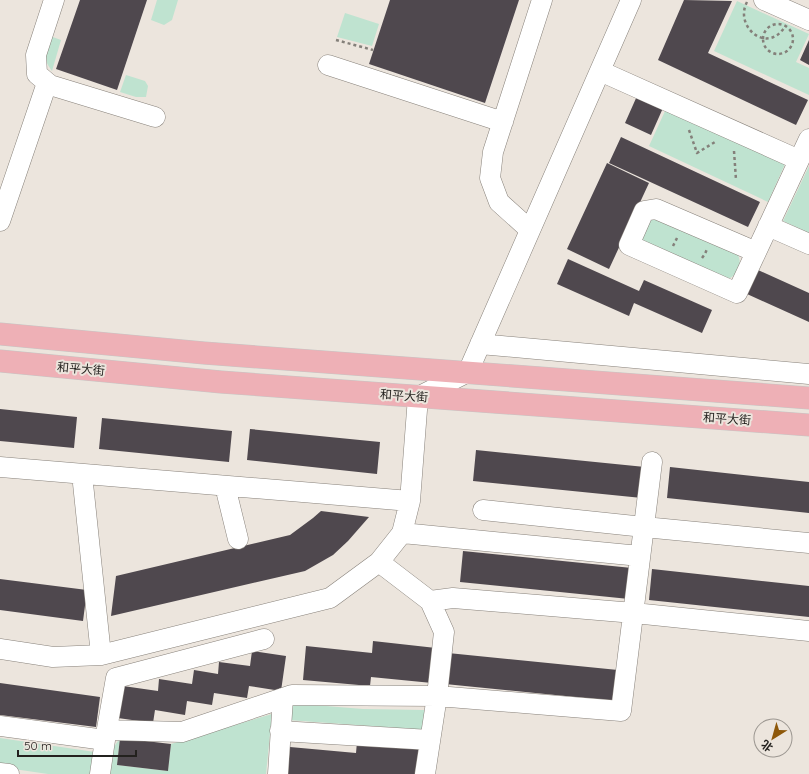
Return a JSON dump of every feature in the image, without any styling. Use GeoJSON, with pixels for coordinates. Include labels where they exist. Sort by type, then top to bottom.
{"type":"FeatureCollection","features":[{"type":"Feature","properties":{"kind":"main road"},"geometry":{"type":"LineString","coordinates":[[0,334],[204,353],[809,398]]}},
{"type":"Feature","properties":{"kind":"main road","name":"和平大街"},"geometry":{"type":"LineString","coordinates":[[0,361],[221,382],[809,425]]}},
{"type":"Feature","properties":{"kind":"street"},"geometry":{"type":"LineString","coordinates":[[54,0],[36,55],[38,74],[50,85],[155,117]]}},
{"type":"Feature","properties":{"kind":"street"},"geometry":{"type":"LineString","coordinates":[[530,230],[499,202],[490,178],[493,152],[542,0]]}},
{"type":"Feature","properties":{"kind":"street"},"geometry":{"type":"LineString","coordinates":[[0,649],[53,657],[101,655],[330,598],[379,562],[402,533],[410,501],[418,397],[468,372],[631,0]]}},
{"type":"Feature","properties":{"kind":"street"},"geometry":{"type":"LineString","coordinates":[[764,0],[787,18],[809,20]]}},
{"type":"Feature","properties":{"kind":"street"},"geometry":{"type":"LineString","coordinates":[[328,65],[503,122]]}},
{"type":"Feature","properties":{"kind":"street"},"geometry":{"type":"LineString","coordinates":[[600,70],[799,160]]}},
{"type":"Feature","properties":{"kind":"street"},"geometry":{"type":"LineString","coordinates":[[0,221],[47,83]]}},
{"type":"Feature","properties":{"kind":"street"},"geometry":{"type":"LineString","coordinates":[[756,252],[656,209],[644,211],[629,245],[737,293],[809,138]]}},
{"type":"Feature","properties":{"kind":"street"},"geometry":{"type":"LineString","coordinates":[[768,226],[809,244]]}},
{"type":"Feature","properties":{"kind":"street"},"geometry":{"type":"LineString","coordinates":[[480,344],[809,374]]}},
{"type":"Feature","properties":{"kind":"street"},"geometry":{"type":"LineString","coordinates":[[0,726],[106,735],[182,732],[292,695],[437,696],[621,711],[652,462]]}},
{"type":"Feature","properties":{"kind":"street"},"geometry":{"type":"LineString","coordinates":[[0,467],[410,501]]}},
{"type":"Feature","properties":{"kind":"street"},"geometry":{"type":"LineString","coordinates":[[82,474],[101,655]]}},
{"type":"Feature","properties":{"kind":"street"},"geometry":{"type":"LineString","coordinates":[[225,486],[238,539]]}},
{"type":"Feature","properties":{"kind":"street"},"geometry":{"type":"LineString","coordinates":[[483,510],[644,528],[809,543]]}},
{"type":"Feature","properties":{"kind":"street"},"geometry":{"type":"LineString","coordinates":[[402,533],[640,556]]}},
{"type":"Feature","properties":{"kind":"street"},"geometry":{"type":"LineString","coordinates":[[379,562],[430,601],[444,632],[437,696],[425,774]]}},
{"type":"Feature","properties":{"kind":"street"},"geometry":{"type":"LineString","coordinates":[[430,601],[453,598],[634,613],[809,631]]}},
{"type":"Feature","properties":{"kind":"street"},"geometry":{"type":"LineString","coordinates":[[100,774],[116,678],[264,639]]}},
{"type":"Feature","properties":{"kind":"street"},"geometry":{"type":"LineString","coordinates":[[278,774],[283,698]]}},
{"type":"Feature","properties":{"kind":"street"},"geometry":{"type":"LineString","coordinates":[[280,731],[430,740]]}},
{"type":"Feature","properties":{"kind":"street"},"geometry":{"type":"LineString","coordinates":[[0,773],[9,774]]}},
{"type":"Feature","properties":{"kind":"path"},"geometry":{"type":"LineString","coordinates":[[749,0],[746,4],[744,13],[745,22],[750,32],[759,37],[771,39],[780,34],[787,18]]}},
{"type":"Feature","properties":{"kind":"path"},"geometry":{"type":"LineString","coordinates":[[787,18],[793,38],[790,47],[786,51],[777,54],[765,46],[763,38],[765,32],[771,25],[781,24],[787,18]]}},
{"type":"Feature","properties":{"kind":"path"},"geometry":{"type":"LineString","coordinates":[[336,40],[373,50]]}},
{"type":"Feature","properties":{"kind":"path"},"geometry":{"type":"LineString","coordinates":[[666,261],[693,225],[707,247],[705,254],[698,263],[685,270]]}},
{"type":"Feature","properties":{"kind":"green space"},"geometry":{"type":"Polygon","coordinates":[[[157,0],[178,0],[172,20],[164,25],[151,20],[157,0]]]}},
{"type":"Feature","properties":{"kind":"green space"},"geometry":{"type":"Polygon","coordinates":[[[737,1],[809,34],[796,62],[809,68],[809,95],[714,51],[737,1]]]}},
{"type":"Feature","properties":{"kind":"green space"},"geometry":{"type":"Polygon","coordinates":[[[345,13],[379,24],[372,46],[337,37],[345,13]]]}},
{"type":"Feature","properties":{"kind":"green space"},"geometry":{"type":"Polygon","coordinates":[[[50,36],[61,40],[52,71],[45,58],[46,46],[50,36]]]}},
{"type":"Feature","properties":{"kind":"green space"},"geometry":{"type":"Polygon","coordinates":[[[126,75],[145,81],[148,86],[146,97],[136,97],[120,92],[126,75]]]}},
{"type":"Feature","properties":{"kind":"green space"},"geometry":{"type":"Polygon","coordinates":[[[666,109],[785,164],[768,202],[649,146],[666,109]]]}},
{"type":"Feature","properties":{"kind":"green space"},"geometry":{"type":"Polygon","coordinates":[[[809,166],[809,233],[783,221],[809,166]]]}},
{"type":"Feature","properties":{"kind":"green space"},"geometry":{"type":"Polygon","coordinates":[[[657,216],[738,255],[740,263],[736,273],[726,280],[646,244],[640,235],[648,218],[657,216]]]}},
{"type":"Feature","properties":{"kind":"green space"},"geometry":{"type":"Polygon","coordinates":[[[289,703],[363,709],[424,710],[425,730],[288,720],[289,703]]]}},
{"type":"Feature","properties":{"kind":"green space"},"geometry":{"type":"Polygon","coordinates":[[[272,714],[266,774],[107,774],[111,751],[120,738],[117,765],[168,771],[171,744],[272,714]]]}},
{"type":"Feature","properties":{"kind":"green space"},"geometry":{"type":"Polygon","coordinates":[[[0,738],[95,752],[91,774],[48,774],[0,767],[0,738]]]}},
{"type":"Feature","properties":{"kind":"building"},"geometry":{"type":"Polygon","coordinates":[[[80,0],[147,0],[117,90],[56,69],[80,0]]]}},
{"type":"Feature","properties":{"kind":"building"},"geometry":{"type":"Polygon","coordinates":[[[390,0],[519,0],[485,103],[369,64],[390,0]]]}},
{"type":"Feature","properties":{"kind":"building"},"geometry":{"type":"Polygon","coordinates":[[[684,0],[732,1],[708,53],[808,100],[796,125],[658,60],[684,0]]]}},
{"type":"Feature","properties":{"kind":"building"},"geometry":{"type":"Polygon","coordinates":[[[809,40],[809,65],[800,60],[809,40]]]}},
{"type":"Feature","properties":{"kind":"building"},"geometry":{"type":"Polygon","coordinates":[[[637,96],[663,108],[651,135],[625,123],[637,96]]]}},
{"type":"Feature","properties":{"kind":"building"},"geometry":{"type":"Polygon","coordinates":[[[621,137],[760,202],[748,227],[609,163],[621,137]]]}},
{"type":"Feature","properties":{"kind":"building"},"geometry":{"type":"Polygon","coordinates":[[[607,163],[649,183],[609,269],[567,249],[607,163]]]}},
{"type":"Feature","properties":{"kind":"building"},"geometry":{"type":"Polygon","coordinates":[[[568,259],[639,291],[644,280],[712,310],[702,333],[634,303],[629,316],[557,284],[568,259]]]}},
{"type":"Feature","properties":{"kind":"building"},"geometry":{"type":"Polygon","coordinates":[[[758,270],[809,293],[809,322],[747,294],[758,270]]]}},
{"type":"Feature","properties":{"kind":"building"},"geometry":{"type":"Polygon","coordinates":[[[0,409],[77,417],[74,448],[0,441],[0,409]]]}},
{"type":"Feature","properties":{"kind":"building"},"geometry":{"type":"Polygon","coordinates":[[[102,418],[232,431],[229,462],[99,449],[102,418]]]}},
{"type":"Feature","properties":{"kind":"building"},"geometry":{"type":"Polygon","coordinates":[[[250,429],[380,442],[377,474],[247,460],[250,429]]]}},
{"type":"Feature","properties":{"kind":"building"},"geometry":{"type":"Polygon","coordinates":[[[476,450],[645,467],[642,498],[473,481],[476,450]]]}},
{"type":"Feature","properties":{"kind":"building"},"geometry":{"type":"Polygon","coordinates":[[[670,467],[809,482],[809,513],[667,498],[670,467]]]}},
{"type":"Feature","properties":{"kind":"building"},"geometry":{"type":"Polygon","coordinates":[[[321,511],[369,517],[348,541],[333,555],[305,571],[111,616],[116,576],[290,535],[321,511]]]}},
{"type":"Feature","properties":{"kind":"building"},"geometry":{"type":"Polygon","coordinates":[[[463,551],[632,568],[629,599],[460,582],[463,551]]]}},
{"type":"Feature","properties":{"kind":"building"},"geometry":{"type":"Polygon","coordinates":[[[652,569],[809,586],[809,617],[649,600],[652,569]]]}},
{"type":"Feature","properties":{"kind":"building"},"geometry":{"type":"Polygon","coordinates":[[[0,579],[87,590],[83,621],[0,610],[0,579]]]}},
{"type":"Feature","properties":{"kind":"building"},"geometry":{"type":"Polygon","coordinates":[[[373,641],[436,648],[432,683],[371,677],[370,686],[303,680],[306,646],[372,653],[373,641]]]}},
{"type":"Feature","properties":{"kind":"building"},"geometry":{"type":"Polygon","coordinates":[[[252,651],[286,656],[281,691],[249,686],[247,698],[214,693],[212,705],[187,701],[185,715],[155,710],[153,723],[118,718],[123,686],[158,691],[159,679],[192,684],[194,670],[218,674],[219,662],[250,666],[252,651]]]}},
{"type":"Feature","properties":{"kind":"building"},"geometry":{"type":"Polygon","coordinates":[[[448,653],[618,670],[615,701],[445,684],[448,653]]]}},
{"type":"Feature","properties":{"kind":"building"},"geometry":{"type":"Polygon","coordinates":[[[0,683],[100,697],[96,727],[0,715],[0,683]]]}},
{"type":"Feature","properties":{"kind":"building"},"geometry":{"type":"Polygon","coordinates":[[[120,738],[171,744],[168,771],[117,765],[120,738]]]}},
{"type":"Feature","properties":{"kind":"building"},"geometry":{"type":"Polygon","coordinates":[[[357,742],[419,748],[417,774],[287,774],[290,747],[356,753],[357,742]]]}}]}
